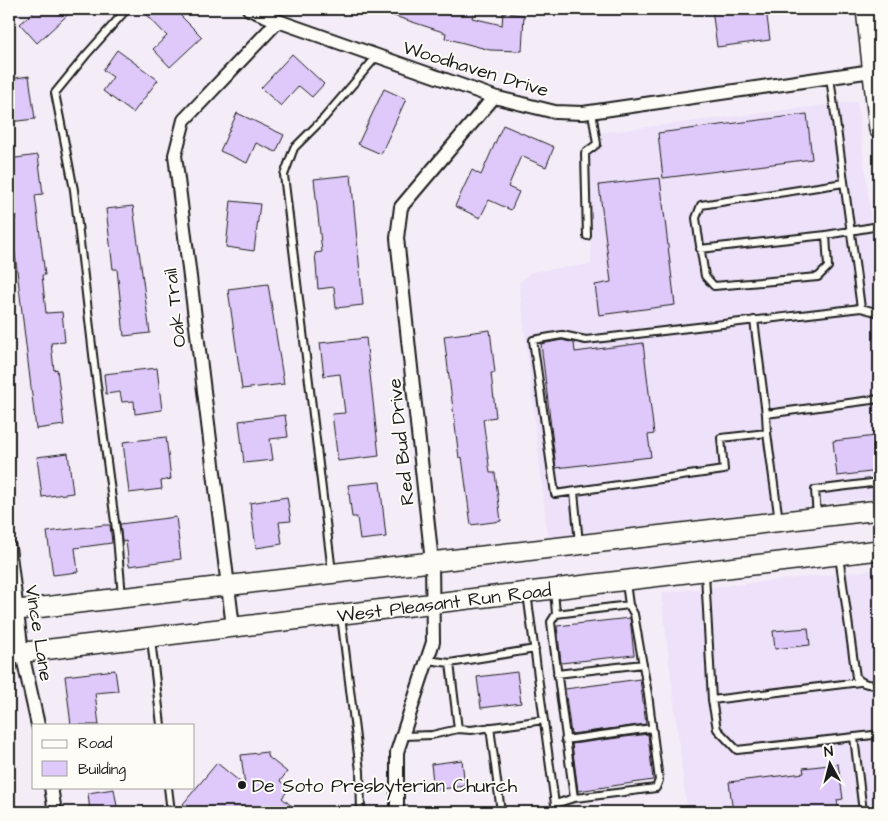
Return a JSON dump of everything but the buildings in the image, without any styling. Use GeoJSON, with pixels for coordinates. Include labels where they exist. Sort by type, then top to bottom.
{"type":"FeatureCollection","features":[{"type":"Feature","properties":{"kind":"main road"},"geometry":{"type":"LineString","coordinates":[[866,9],[876,70],[879,129]]}},
{"type":"Feature","properties":{"kind":"main road"},"geometry":{"type":"LineString","coordinates":[[13,610],[879,510]]}},
{"type":"Feature","properties":{"kind":"main road","name":"West Pleasant Run Road"},"geometry":{"type":"LineString","coordinates":[[15,654],[879,550]]}},
{"type":"Feature","properties":{"kind":"street","name":"Woodhaven Drive"},"geometry":{"type":"LineString","coordinates":[[248,9],[494,97],[555,112],[592,112],[876,70]]}},
{"type":"Feature","properties":{"kind":"street","name":"Oak Trail"},"geometry":{"type":"LineString","coordinates":[[233,628],[175,155],[184,120],[278,21]]}},
{"type":"Feature","properties":{"kind":"street","name":"Red Bud Drive"},"geometry":{"type":"LineString","coordinates":[[397,812],[397,752],[433,642],[432,562],[397,238],[401,207],[494,97]]}},
{"type":"Feature","properties":{"kind":"street","name":"Vince Lane"},"geometry":{"type":"LineString","coordinates":[[9,547],[15,654],[38,724]]}},
{"type":"Feature","properties":{"kind":"street"},"geometry":{"type":"LineString","coordinates":[[51,788],[55,812]]}},
{"type":"Feature","properties":{"kind":"lane"},"geometry":{"type":"LineString","coordinates":[[122,598],[117,536],[95,372],[74,190],[55,93],[127,9]]}},
{"type":"Feature","properties":{"kind":"lane"},"geometry":{"type":"LineString","coordinates":[[332,574],[284,175],[294,148],[324,118],[377,56]]}},
{"type":"Feature","properties":{"kind":"lane"},"geometry":{"type":"LineString","coordinates":[[830,77],[861,308]]}},
{"type":"Feature","properties":{"kind":"lane"},"geometry":{"type":"LineString","coordinates":[[587,236],[585,153],[597,144],[592,112]]}},
{"type":"Feature","properties":{"kind":"lane"},"geometry":{"type":"LineString","coordinates":[[826,235],[828,267],[818,277],[714,286],[705,276],[696,218],[701,205],[844,183]]}},
{"type":"Feature","properties":{"kind":"lane"},"geometry":{"type":"LineString","coordinates":[[700,249],[826,235],[879,226]]}},
{"type":"Feature","properties":{"kind":"lane"},"geometry":{"type":"LineString","coordinates":[[767,432],[721,438],[724,470],[554,494],[533,340],[562,335],[586,340],[861,308],[879,313]]}},
{"type":"Feature","properties":{"kind":"lane"},"geometry":{"type":"LineString","coordinates":[[754,320],[779,522]]}},
{"type":"Feature","properties":{"kind":"lane"},"geometry":{"type":"LineString","coordinates":[[766,414],[879,399]]}},
{"type":"Feature","properties":{"kind":"lane"},"geometry":{"type":"LineString","coordinates":[[817,517],[815,490],[879,482]]}},
{"type":"Feature","properties":{"kind":"lane"},"geometry":{"type":"LineString","coordinates":[[574,492],[580,545]]}},
{"type":"Feature","properties":{"kind":"lane"},"geometry":{"type":"LineString","coordinates":[[839,555],[856,677],[860,682]]}},
{"type":"Feature","properties":{"kind":"lane"},"geometry":{"type":"LineString","coordinates":[[705,571],[712,700],[717,730],[737,750],[873,735],[879,738]]}},
{"type":"Feature","properties":{"kind":"lane"},"geometry":{"type":"LineString","coordinates":[[555,804],[574,798],[656,788],[659,780],[643,664],[634,614],[629,605],[625,580]]}},
{"type":"Feature","properties":{"kind":"lane"},"geometry":{"type":"LineString","coordinates":[[554,589],[556,614],[551,622],[574,798]]}},
{"type":"Feature","properties":{"kind":"lane"},"geometry":{"type":"LineString","coordinates":[[527,592],[556,812]]}},
{"type":"Feature","properties":{"kind":"lane"},"geometry":{"type":"LineString","coordinates":[[556,614],[629,605]]}},
{"type":"Feature","properties":{"kind":"lane"},"geometry":{"type":"LineString","coordinates":[[341,614],[360,771],[361,812]]}},
{"type":"Feature","properties":{"kind":"lane"},"geometry":{"type":"LineString","coordinates":[[151,637],[161,724]]}},
{"type":"Feature","properties":{"kind":"lane"},"geometry":{"type":"LineString","coordinates":[[427,660],[450,663],[534,649]]}},
{"type":"Feature","properties":{"kind":"lane"},"geometry":{"type":"LineString","coordinates":[[450,663],[458,729]]}},
{"type":"Feature","properties":{"kind":"lane"},"geometry":{"type":"LineString","coordinates":[[557,674],[643,664]]}},
{"type":"Feature","properties":{"kind":"lane"},"geometry":{"type":"LineString","coordinates":[[712,700],[860,682],[868,685],[879,684]]}},
{"type":"Feature","properties":{"kind":"lane"},"geometry":{"type":"LineString","coordinates":[[402,736],[432,735],[458,729],[544,720]]}},
{"type":"Feature","properties":{"kind":"lane"},"geometry":{"type":"LineString","coordinates":[[490,727],[501,812]]}},
{"type":"Feature","properties":{"kind":"lane"},"geometry":{"type":"LineString","coordinates":[[565,740],[652,728]]}},
{"type":"Feature","properties":{"kind":"lane"},"geometry":{"type":"LineString","coordinates":[[854,737],[863,812]]}},
{"type":"Feature","properties":{"kind":"lane"},"geometry":{"type":"LineString","coordinates":[[168,788],[171,812]]}},
{"type":"Feature","properties":{"kind":"shaded area"},"geometry":{"type":"Polygon","coordinates":[[[857,101],[879,285],[879,497],[548,538],[519,283],[530,272],[591,264],[590,134],[857,101]]]}},
{"type":"Feature","properties":{"kind":"shaded area"},"geometry":{"type":"Polygon","coordinates":[[[879,569],[879,812],[687,812],[661,593],[879,569]]]}},
{"type":"Feature","properties":{"kind":"place","name":"De Soto Presbyterian Church"},"geometry":{"type":"Point","coordinates":[242,785]}}]}
